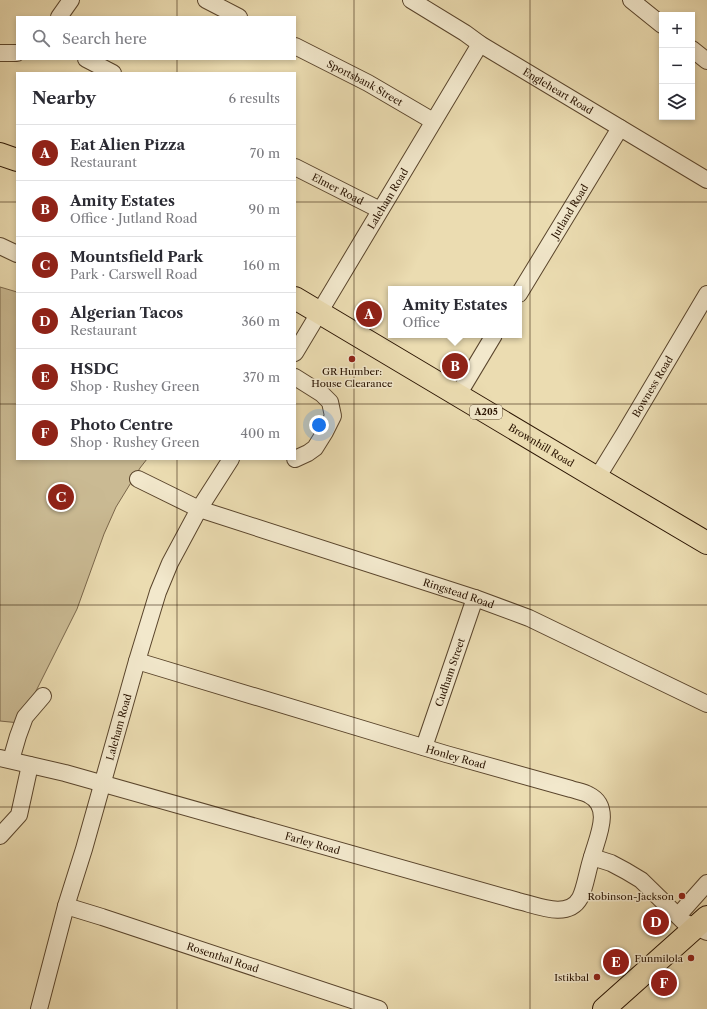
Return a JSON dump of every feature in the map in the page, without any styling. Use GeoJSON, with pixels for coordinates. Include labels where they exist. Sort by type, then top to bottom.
{"type":"FeatureCollection","features":[{"type":"Feature","properties":{"kind":"highway"},"geometry":{"type":"LineString","coordinates":[[0,154],[16,160]]}},
{"type":"Feature","properties":{"kind":"highway","name":"Brownhill Road"},"geometry":{"type":"LineString","coordinates":[[296,299],[596,478],[707,542]]}},
{"type":"Feature","properties":{"kind":"highway"},"geometry":{"type":"LineString","coordinates":[[604,1009],[698,921]]}},
{"type":"Feature","properties":{"kind":"street"},"geometry":{"type":"LineString","coordinates":[[60,16],[70,0]]}},
{"type":"Feature","properties":{"kind":"street"},"geometry":{"type":"LineString","coordinates":[[206,0],[237,16]]}},
{"type":"Feature","properties":{"kind":"street","name":"Engleheart Road"},"geometry":{"type":"LineString","coordinates":[[410,0],[465,33],[480,44],[707,180]]}},
{"type":"Feature","properties":{"kind":"street"},"geometry":{"type":"LineString","coordinates":[[631,0],[659,23]]}},
{"type":"Feature","properties":{"kind":"street","name":"Laleham Road"},"geometry":{"type":"LineString","coordinates":[[296,351],[480,44]]}},
{"type":"Feature","properties":{"kind":"street","name":"Sportsbank Street"},"geometry":{"type":"LineString","coordinates":[[296,47],[368,83],[433,121]]}},
{"type":"Feature","properties":{"kind":"street"},"geometry":{"type":"LineString","coordinates":[[695,51],[707,61]]}},
{"type":"Feature","properties":{"kind":"street"},"geometry":{"type":"LineString","coordinates":[[0,53],[16,53]]}},
{"type":"Feature","properties":{"kind":"street"},"geometry":{"type":"LineString","coordinates":[[88,60],[111,72]]}},
{"type":"Feature","properties":{"kind":"street","name":"Jutland Road"},"geometry":{"type":"LineString","coordinates":[[522,289],[620,128]]}},
{"type":"Feature","properties":{"kind":"street","name":"Elmer Road"},"geometry":{"type":"LineString","coordinates":[[296,168],[380,210]]}},
{"type":"Feature","properties":{"kind":"street"},"geometry":{"type":"LineString","coordinates":[[0,246],[16,254]]}},
{"type":"Feature","properties":{"kind":"street","name":"Bowness Road"},"geometry":{"type":"LineString","coordinates":[[596,478],[624,434],[707,294]]}},
{"type":"Feature","properties":{"kind":"street"},"geometry":{"type":"LineString","coordinates":[[458,395],[492,338]]}},
{"type":"Feature","properties":{"kind":"street"},"geometry":{"type":"LineString","coordinates":[[296,378],[322,394],[330,402],[333,416],[315,448],[296,459]]}},
{"type":"Feature","properties":{"kind":"street","name":"Laleham Road"},"geometry":{"type":"LineString","coordinates":[[39,1009],[66,906],[162,580],[199,509],[230,460]]}},
{"type":"Feature","properties":{"kind":"street","name":"Ringstead Road"},"geometry":{"type":"LineString","coordinates":[[138,479],[199,509],[475,598],[529,618],[707,704]]}},
{"type":"Feature","properties":{"kind":"street","name":"Cudham Street"},"geometry":{"type":"LineString","coordinates":[[424,747],[475,598]]}},
{"type":"Feature","properties":{"kind":"street","name":"Honley Road"},"geometry":{"type":"LineString","coordinates":[[137,661],[424,747],[571,788],[590,795],[599,803],[602,815],[601,826],[592,857]]}},
{"type":"Feature","properties":{"kind":"street"},"geometry":{"type":"LineString","coordinates":[[6,759],[18,736],[25,716],[44,696]]}},
{"type":"Feature","properties":{"kind":"street","name":"Farley Road"},"geometry":{"type":"LineString","coordinates":[[6,759],[102,783],[557,910],[567,910],[575,905],[580,898],[592,857]]}},
{"type":"Feature","properties":{"kind":"street"},"geometry":{"type":"LineString","coordinates":[[0,836],[19,815],[30,764]]}},
{"type":"Feature","properties":{"kind":"street"},"geometry":{"type":"LineString","coordinates":[[592,857],[611,863],[641,880],[684,922],[698,921],[707,883]]}},
{"type":"Feature","properties":{"kind":"street","name":"Rosenthal Road"},"geometry":{"type":"LineString","coordinates":[[66,906],[117,921],[379,1009]]}},
{"type":"Feature","properties":{"kind":"shaded area"},"geometry":{"type":"Polygon","coordinates":[[[0,287],[16,292],[16,460],[146,460],[116,507],[104,534],[77,609],[20,723],[0,721],[0,287]]]}},
{"type":"Feature","properties":{"kind":"place","name":"Eat Alien Pizza"},"geometry":{"type":"Point","coordinates":[369,314]}},
{"type":"Feature","properties":{"kind":"place","name":"GR Humber: House Clearance"},"geometry":{"type":"Point","coordinates":[352,359]}},
{"type":"Feature","properties":{"kind":"place","name":"Amity Estates"},"geometry":{"type":"Point","coordinates":[455,366]}},
{"type":"Feature","properties":{"kind":"place","name":"Mountsfield Park"},"geometry":{"type":"Point","coordinates":[61,497]}},
{"type":"Feature","properties":{"kind":"place","name":"Robinson-Jackson"},"geometry":{"type":"Point","coordinates":[682,896]}},
{"type":"Feature","properties":{"kind":"place","name":"Algerian Tacos"},"geometry":{"type":"Point","coordinates":[656,922]}},
{"type":"Feature","properties":{"kind":"place","name":"Funmilola"},"geometry":{"type":"Point","coordinates":[691,958]}},
{"type":"Feature","properties":{"kind":"place","name":"HSDC"},"geometry":{"type":"Point","coordinates":[616,962]}},
{"type":"Feature","properties":{"kind":"place","name":"Istikbal"},"geometry":{"type":"Point","coordinates":[597,977]}},
{"type":"Feature","properties":{"kind":"place","name":"Photo Centre"},"geometry":{"type":"Point","coordinates":[664,983]}}]}
